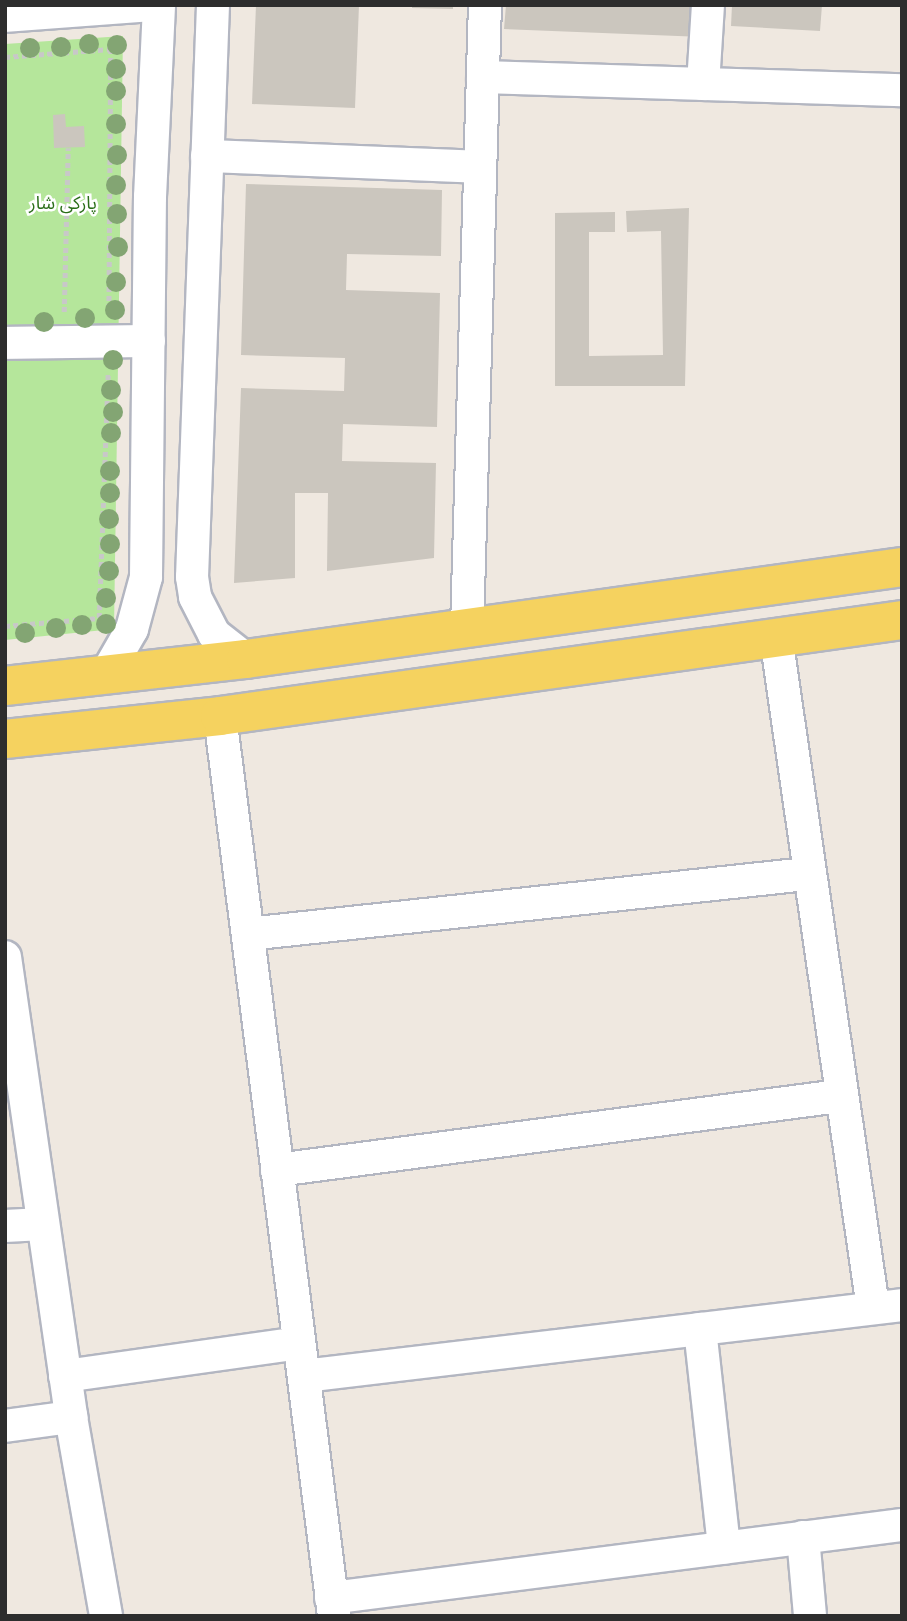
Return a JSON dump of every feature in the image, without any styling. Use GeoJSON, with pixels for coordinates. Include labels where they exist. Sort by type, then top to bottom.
{"type":"FeatureCollection","features":[{"type":"Feature","properties":{"kind":"main road"},"geometry":{"type":"LineString","coordinates":[[5,685],[246,659],[898,567]]}},
{"type":"Feature","properties":{"kind":"main road"},"geometry":{"type":"LineString","coordinates":[[898,567],[884,591],[892,614],[902,620]]}},
{"type":"Feature","properties":{"kind":"main road"},"geometry":{"type":"LineString","coordinates":[[786,636],[808,607],[791,582]]}},
{"type":"Feature","properties":{"kind":"main road"},"geometry":{"type":"LineString","coordinates":[[5,739],[220,716],[902,620]]}},
{"type":"Feature","properties":{"kind":"street"},"geometry":{"type":"LineString","coordinates":[[5,16],[150,5]]}},
{"type":"Feature","properties":{"kind":"street"},"geometry":{"type":"LineString","coordinates":[[105,676],[132,629],[146,577],[149,341],[159,5]]}},
{"type":"Feature","properties":{"kind":"street"},"geometry":{"type":"LineString","coordinates":[[213,5],[192,577],[195,597],[214,634],[246,659]]}},
{"type":"Feature","properties":{"kind":"street"},"geometry":{"type":"LineString","coordinates":[[467,628],[485,5]]}},
{"type":"Feature","properties":{"kind":"street"},"geometry":{"type":"LineString","coordinates":[[703,84],[708,5]]}},
{"type":"Feature","properties":{"kind":"street"},"geometry":{"type":"LineString","coordinates":[[483,77],[902,90]]}},
{"type":"Feature","properties":{"kind":"street"},"geometry":{"type":"LineString","coordinates":[[207,156],[480,167]]}},
{"type":"Feature","properties":{"kind":"street"},"geometry":{"type":"LineString","coordinates":[[5,343],[149,341]]}},
{"type":"Feature","properties":{"kind":"street"},"geometry":{"type":"LineString","coordinates":[[146,577],[192,577]]}},
{"type":"Feature","properties":{"kind":"street"},"geometry":{"type":"LineString","coordinates":[[304,1376],[887,1306],[839,1096],[807,874],[786,636]]}},
{"type":"Feature","properties":{"kind":"street"},"geometry":{"type":"LineString","coordinates":[[220,716],[332,1607],[902,1524]]}},
{"type":"Feature","properties":{"kind":"street"},"geometry":{"type":"LineString","coordinates":[[248,934],[807,874]]}},
{"type":"Feature","properties":{"kind":"street"},"geometry":{"type":"LineString","coordinates":[[5,957],[8,997],[71,1417],[106,1616]]}},
{"type":"Feature","properties":{"kind":"street"},"geometry":{"type":"LineString","coordinates":[[278,1170],[839,1096]]}},
{"type":"Feature","properties":{"kind":"street"},"geometry":{"type":"LineString","coordinates":[[5,1226],[43,1224]]}},
{"type":"Feature","properties":{"kind":"street"},"geometry":{"type":"LineString","coordinates":[[700,1329],[724,1548]]}},
{"type":"Feature","properties":{"kind":"street"},"geometry":{"type":"LineString","coordinates":[[65,1376],[299,1343]]}},
{"type":"Feature","properties":{"kind":"street"},"geometry":{"type":"LineString","coordinates":[[5,1426],[71,1417]]}},
{"type":"Feature","properties":{"kind":"street"},"geometry":{"type":"LineString","coordinates":[[803,1537],[810,1616]]}},
{"type":"Feature","properties":{"kind":"path"},"geometry":{"type":"LineString","coordinates":[[63,341],[68,148]]}},
{"type":"Feature","properties":{"kind":"green space","name":"پارکی شار"},"geometry":{"type":"Polygon","coordinates":[[[123,36],[114,629],[5,640],[5,44],[123,36]]]}},
{"type":"Feature","properties":{"kind":"building"},"geometry":{"type":"Polygon","coordinates":[[[256,5],[359,5],[355,108],[252,104],[256,5]]]}},
{"type":"Feature","properties":{"kind":"building"},"geometry":{"type":"Polygon","coordinates":[[[412,5],[453,5],[453,9],[412,8],[412,5]]]}},
{"type":"Feature","properties":{"kind":"building"},"geometry":{"type":"Polygon","coordinates":[[[506,5],[704,5],[703,37],[504,29],[506,5]]]}},
{"type":"Feature","properties":{"kind":"building"},"geometry":{"type":"Polygon","coordinates":[[[732,5],[822,5],[820,31],[731,26],[732,5]]]}},
{"type":"Feature","properties":{"kind":"building"},"geometry":{"type":"Polygon","coordinates":[[[65,114],[66,127],[84,126],[85,147],[54,148],[53,115],[65,114]]]}},
{"type":"Feature","properties":{"kind":"building"},"geometry":{"type":"Polygon","coordinates":[[[246,184],[442,190],[441,256],[347,254],[346,290],[440,293],[437,427],[343,424],[342,461],[436,463],[434,558],[327,571],[328,493],[295,493],[295,578],[234,583],[241,388],[344,391],[345,358],[241,355],[246,184]]]}},
{"type":"Feature","properties":{"kind":"building"},"geometry":{"type":"Polygon","coordinates":[[[689,208],[685,386],[555,386],[555,213],[615,212],[615,232],[589,232],[589,356],[663,355],[661,231],[627,232],[626,211],[689,208]]]}}]}
